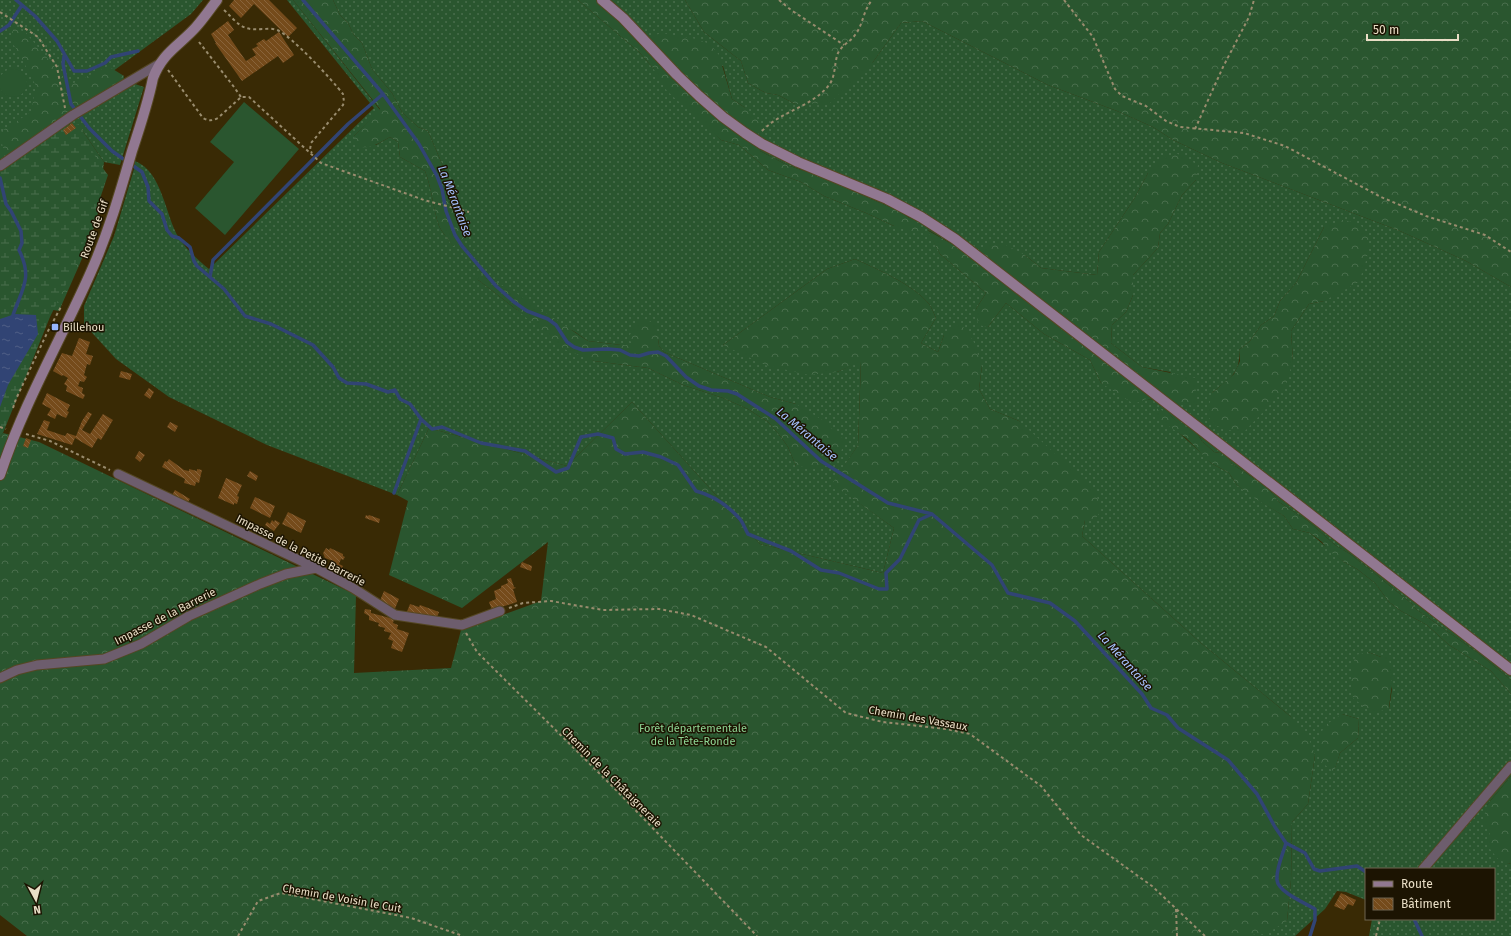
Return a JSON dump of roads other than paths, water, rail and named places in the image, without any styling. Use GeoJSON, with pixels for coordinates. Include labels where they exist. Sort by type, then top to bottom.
{"type":"FeatureCollection","features":[{"type":"Feature","properties":{"kind":"street"},"geometry":{"type":"LineString","coordinates":[[602,0],[623,18],[677,75],[734,126],[798,162],[887,199],[922,217],[955,238],[1511,670]]}},
{"type":"Feature","properties":{"kind":"street","name":"Route de Gif"},"geometry":{"type":"LineString","coordinates":[[0,476],[9,447],[40,377],[90,274],[109,227],[125,178],[153,78],[159,64],[169,51],[195,28],[216,1]]}},
{"type":"Feature","properties":{"kind":"street"},"geometry":{"type":"LineString","coordinates":[[0,166],[73,115],[159,64]]}},
{"type":"Feature","properties":{"kind":"street","name":"Impasse de la Petite Barrerie"},"geometry":{"type":"LineString","coordinates":[[118,474],[316,568],[353,588],[395,615],[462,626],[500,611]]}},
{"type":"Feature","properties":{"kind":"street","name":"Impasse de la Barrerie"},"geometry":{"type":"LineString","coordinates":[[0,678],[17,670],[37,665],[104,659],[141,644],[189,616],[260,584],[286,574],[316,568]]}},
{"type":"Feature","properties":{"kind":"street"},"geometry":{"type":"LineString","coordinates":[[1424,868],[1511,766]]}},
{"type":"Feature","properties":{"kind":"water"},"geometry":{"type":"Polygon","coordinates":[[[15,314],[36,315],[38,334],[8,385],[0,407],[0,319],[15,314]]]}},
{"type":"Feature","properties":{"kind":"waterway"},"geometry":{"type":"LineString","coordinates":[[16,0],[35,16],[57,41],[74,71],[87,71],[105,63],[111,57],[138,51]]}},
{"type":"Feature","properties":{"kind":"waterway","name":"La Mérantaise"},"geometry":{"type":"LineString","coordinates":[[303,0],[383,94],[419,144],[437,176],[442,189],[446,211],[455,235],[462,246],[496,286],[514,302],[527,311],[548,319],[556,325],[567,342],[574,347],[583,350],[620,350],[630,355],[639,356],[658,352],[666,356],[686,377],[699,386],[711,390],[728,391],[737,394],[776,419],[821,461],[888,503],[932,514],[992,565],[1008,593],[1050,603],[1075,621],[1142,694],[1151,708],[1167,715],[1178,728],[1228,760],[1257,794],[1275,827],[1286,843],[1305,853],[1314,869],[1320,871],[1357,866],[1365,871]]}},
{"type":"Feature","properties":{"kind":"waterway"},"geometry":{"type":"LineString","coordinates":[[0,31],[9,25],[22,5]]}},
{"type":"Feature","properties":{"kind":"waterway","name":"La Mérantaise"},"geometry":{"type":"LineString","coordinates":[[64,56],[63,64],[71,104],[89,128],[112,151],[142,172],[148,187],[149,201],[162,214],[167,230],[172,236],[179,238],[190,247],[197,266],[224,289],[245,316],[271,324],[313,345],[333,367],[339,378],[347,383],[366,384],[388,392],[395,390],[400,399],[410,404],[421,419],[432,429],[442,427],[481,443],[525,451],[556,472],[568,468],[581,437],[598,434],[613,438],[616,449],[625,454],[643,452],[661,457],[678,465],[696,491],[719,501],[729,509],[740,520],[748,534],[791,551],[821,570],[839,573],[879,589],[887,589],[886,573],[900,559],[919,520],[932,514]]}},
{"type":"Feature","properties":{"kind":"waterway","name":"La Mérantaise"},"geometry":{"type":"LineString","coordinates":[[210,277],[213,260],[348,124],[383,94]]}},
{"type":"Feature","properties":{"kind":"waterway"},"geometry":{"type":"LineString","coordinates":[[0,178],[6,204],[21,231],[22,243],[19,250],[23,260],[26,276],[23,290],[13,315]]}},
{"type":"Feature","properties":{"kind":"waterway"},"geometry":{"type":"LineString","coordinates":[[394,493],[421,419]]}},
{"type":"Feature","properties":{"kind":"waterway","name":"La Mérantaise"},"geometry":{"type":"LineString","coordinates":[[1286,843],[1279,866],[1277,880],[1282,889],[1287,893],[1315,909],[1315,920],[1310,936]]}},
{"type":"Feature","properties":{"kind":"waterway","name":"La Mérantaise"},"geometry":{"type":"LineString","coordinates":[[1414,920],[1422,936]]}},
{"type":"Feature","properties":{"kind":"place","name":"Billehou"},"geometry":{"type":"Point","coordinates":[55,327]}},
{"type":"Feature","properties":{"kind":"park label","name":"Forêt départementale de la Tête-Ronde"},"geometry":{"type":"Point","coordinates":[693,734]}}]}
